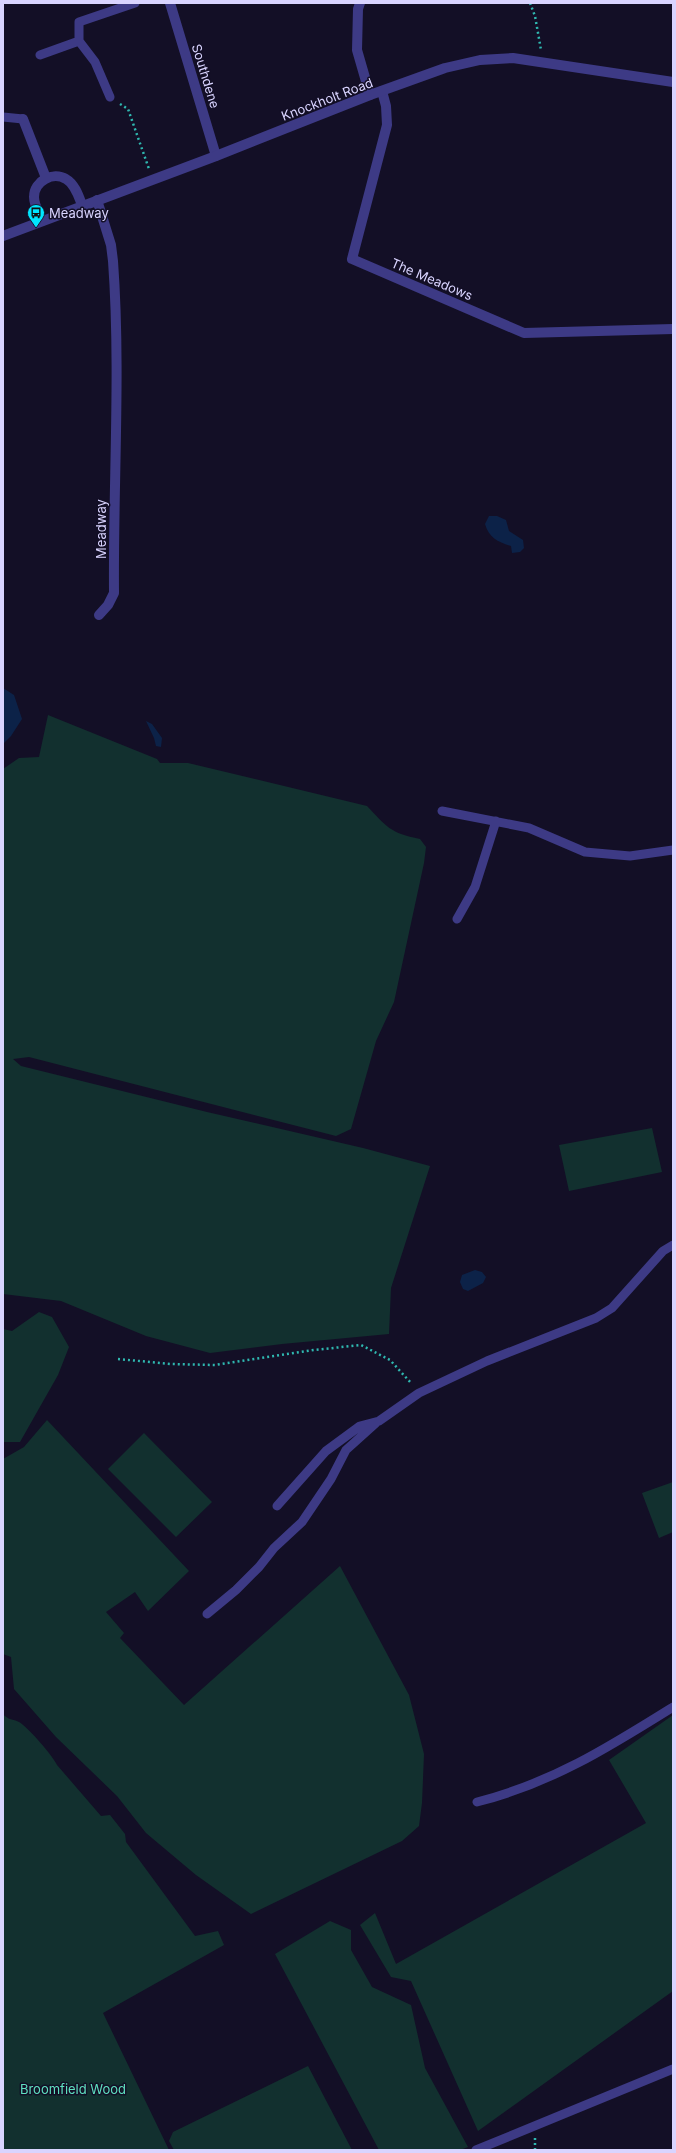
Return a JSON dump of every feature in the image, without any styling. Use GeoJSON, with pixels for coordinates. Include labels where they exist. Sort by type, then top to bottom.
{"type":"FeatureCollection","features":[{"type":"Feature","properties":{"kind":"street","name":"Southdene"},"geometry":{"type":"LineString","coordinates":[[170,3],[216,156]]}},
{"type":"Feature","properties":{"kind":"street"},"geometry":{"type":"LineString","coordinates":[[360,3],[358,9],[356,50],[370,95]]}},
{"type":"Feature","properties":{"kind":"street","name":"Knockholt Road"},"geometry":{"type":"LineString","coordinates":[[3,236],[216,156],[370,95],[445,68],[480,60],[513,58],[673,82]]}},
{"type":"Feature","properties":{"kind":"street","name":"The Meadows"},"geometry":{"type":"LineString","coordinates":[[382,91],[386,106],[386,125],[352,259],[524,333],[673,329]]}},
{"type":"Feature","properties":{"kind":"street"},"geometry":{"type":"LineString","coordinates":[[22,119],[46,178]]}},
{"type":"Feature","properties":{"kind":"street"},"geometry":{"type":"LineString","coordinates":[[42,221],[34,196],[39,184],[46,178],[58,175],[67,179],[75,189],[82,206]]}},
{"type":"Feature","properties":{"kind":"street","name":"Meadway"},"geometry":{"type":"LineString","coordinates":[[97,200],[104,219],[113,261],[117,373],[113,504],[114,592],[108,605],[99,615]]}},
{"type":"Feature","properties":{"kind":"lane"},"geometry":{"type":"LineString","coordinates":[[110,96],[95,62],[80,41],[79,22],[134,3]]}},
{"type":"Feature","properties":{"kind":"lane"},"geometry":{"type":"LineString","coordinates":[[40,55],[80,41]]}},
{"type":"Feature","properties":{"kind":"lane"},"geometry":{"type":"LineString","coordinates":[[3,116],[22,119]]}},
{"type":"Feature","properties":{"kind":"lane"},"geometry":{"type":"LineString","coordinates":[[442,811],[529,828],[585,852],[630,856],[673,850]]}},
{"type":"Feature","properties":{"kind":"lane"},"geometry":{"type":"LineString","coordinates":[[457,919],[475,886],[496,821]]}},
{"type":"Feature","properties":{"kind":"lane"},"geometry":{"type":"LineString","coordinates":[[208,1614],[236,1590],[259,1567],[274,1548],[302,1522],[331,1479],[346,1450],[379,1420],[419,1393],[487,1361],[596,1318],[612,1308],[663,1251],[673,1245]]}},
{"type":"Feature","properties":{"kind":"lane"},"geometry":{"type":"LineString","coordinates":[[277,1506],[326,1451],[360,1426],[379,1420]]}},
{"type":"Feature","properties":{"kind":"lane"},"geometry":{"type":"LineString","coordinates":[[477,1802],[510,1794],[562,1773],[617,1742],[673,1707]]}},
{"type":"Feature","properties":{"kind":"lane"},"geometry":{"type":"LineString","coordinates":[[476,2150],[673,2070]]}},
{"type":"Feature","properties":{"kind":"path"},"geometry":{"type":"LineString","coordinates":[[530,3],[535,16],[544,63]]}},
{"type":"Feature","properties":{"kind":"path"},"geometry":{"type":"LineString","coordinates":[[110,96],[128,109],[153,179]]}},
{"type":"Feature","properties":{"kind":"path"},"geometry":{"type":"LineString","coordinates":[[118,1359],[171,1364],[215,1365],[314,1350],[361,1345],[390,1360],[419,1393]]}},
{"type":"Feature","properties":{"kind":"green space"},"geometry":{"type":"Polygon","coordinates":[[[48,715],[157,759],[160,763],[188,763],[367,806],[390,828],[410,837],[420,839],[426,847],[424,863],[394,1002],[376,1041],[351,1129],[336,1136],[29,1057],[13,1059],[21,1066],[207,1112],[363,1148],[430,1166],[391,1288],[389,1334],[282,1344],[210,1353],[146,1336],[61,1301],[3,1294],[3,769],[19,758],[39,757],[48,715]]]}},
{"type":"Feature","properties":{"kind":"green space"},"geometry":{"type":"Polygon","coordinates":[[[652,1128],[662,1172],[569,1191],[559,1145],[652,1128]]]}},
{"type":"Feature","properties":{"kind":"green space"},"geometry":{"type":"Polygon","coordinates":[[[39,1312],[52,1317],[69,1347],[58,1375],[20,1442],[3,1442],[3,1329],[12,1331],[39,1312]]]}},
{"type":"Feature","properties":{"kind":"green space"},"geometry":{"type":"Polygon","coordinates":[[[47,1420],[189,1571],[148,1611],[135,1592],[106,1612],[124,1633],[120,1638],[184,1705],[340,1566],[409,1695],[424,1754],[422,1803],[419,1826],[402,1841],[251,1914],[196,1875],[146,1833],[117,1796],[56,1737],[14,1689],[11,1657],[3,1654],[3,1459],[24,1447],[47,1420]]]}},
{"type":"Feature","properties":{"kind":"green space"},"geometry":{"type":"Polygon","coordinates":[[[144,1433],[212,1502],[176,1537],[108,1469],[144,1433]]]}},
{"type":"Feature","properties":{"kind":"green space"},"geometry":{"type":"Polygon","coordinates":[[[673,1482],[673,1532],[659,1538],[642,1493],[673,1482]]]}},
{"type":"Feature","properties":{"kind":"green space","name":"Broomfield Wood"},"geometry":{"type":"Polygon","coordinates":[[[3,1714],[19,1722],[33,1735],[101,1816],[110,1815],[125,1834],[126,1842],[195,1936],[218,1931],[224,1945],[103,2013],[169,2150],[3,2150],[3,1714]]]}},
{"type":"Feature","properties":{"kind":"green space"},"geometry":{"type":"Polygon","coordinates":[[[673,1715],[673,1991],[478,2131],[411,1981],[391,1977],[360,1925],[375,1913],[396,1964],[646,1823],[609,1760],[673,1715]]]}},
{"type":"Feature","properties":{"kind":"green space"},"geometry":{"type":"Polygon","coordinates":[[[330,1921],[351,1930],[351,1950],[372,1987],[411,2005],[425,2068],[468,2147],[460,2150],[379,2150],[275,1954],[330,1921]]]}},
{"type":"Feature","properties":{"kind":"green space"},"geometry":{"type":"Polygon","coordinates":[[[308,2066],[352,2150],[174,2150],[169,2141],[173,2132],[308,2066]]]}},
{"type":"Feature","properties":{"kind":"water"},"geometry":{"type":"Polygon","coordinates":[[[489,516],[497,516],[506,520],[509,531],[523,540],[524,548],[520,552],[512,553],[511,546],[498,541],[489,533],[485,524],[489,516]]]}},
{"type":"Feature","properties":{"kind":"water"},"geometry":{"type":"Polygon","coordinates":[[[3,688],[14,695],[22,719],[11,736],[3,744],[3,688]]]}},
{"type":"Feature","properties":{"kind":"water"},"geometry":{"type":"Polygon","coordinates":[[[146,721],[152,724],[162,738],[161,747],[156,746],[146,721]]]}},
{"type":"Feature","properties":{"kind":"water"},"geometry":{"type":"Polygon","coordinates":[[[475,1270],[482,1272],[486,1277],[483,1283],[468,1291],[463,1289],[460,1282],[462,1275],[475,1270]]]}},
{"type":"Feature","properties":{"kind":"place","name":"Meadway"},"geometry":{"type":"Point","coordinates":[36,228]}}]}
